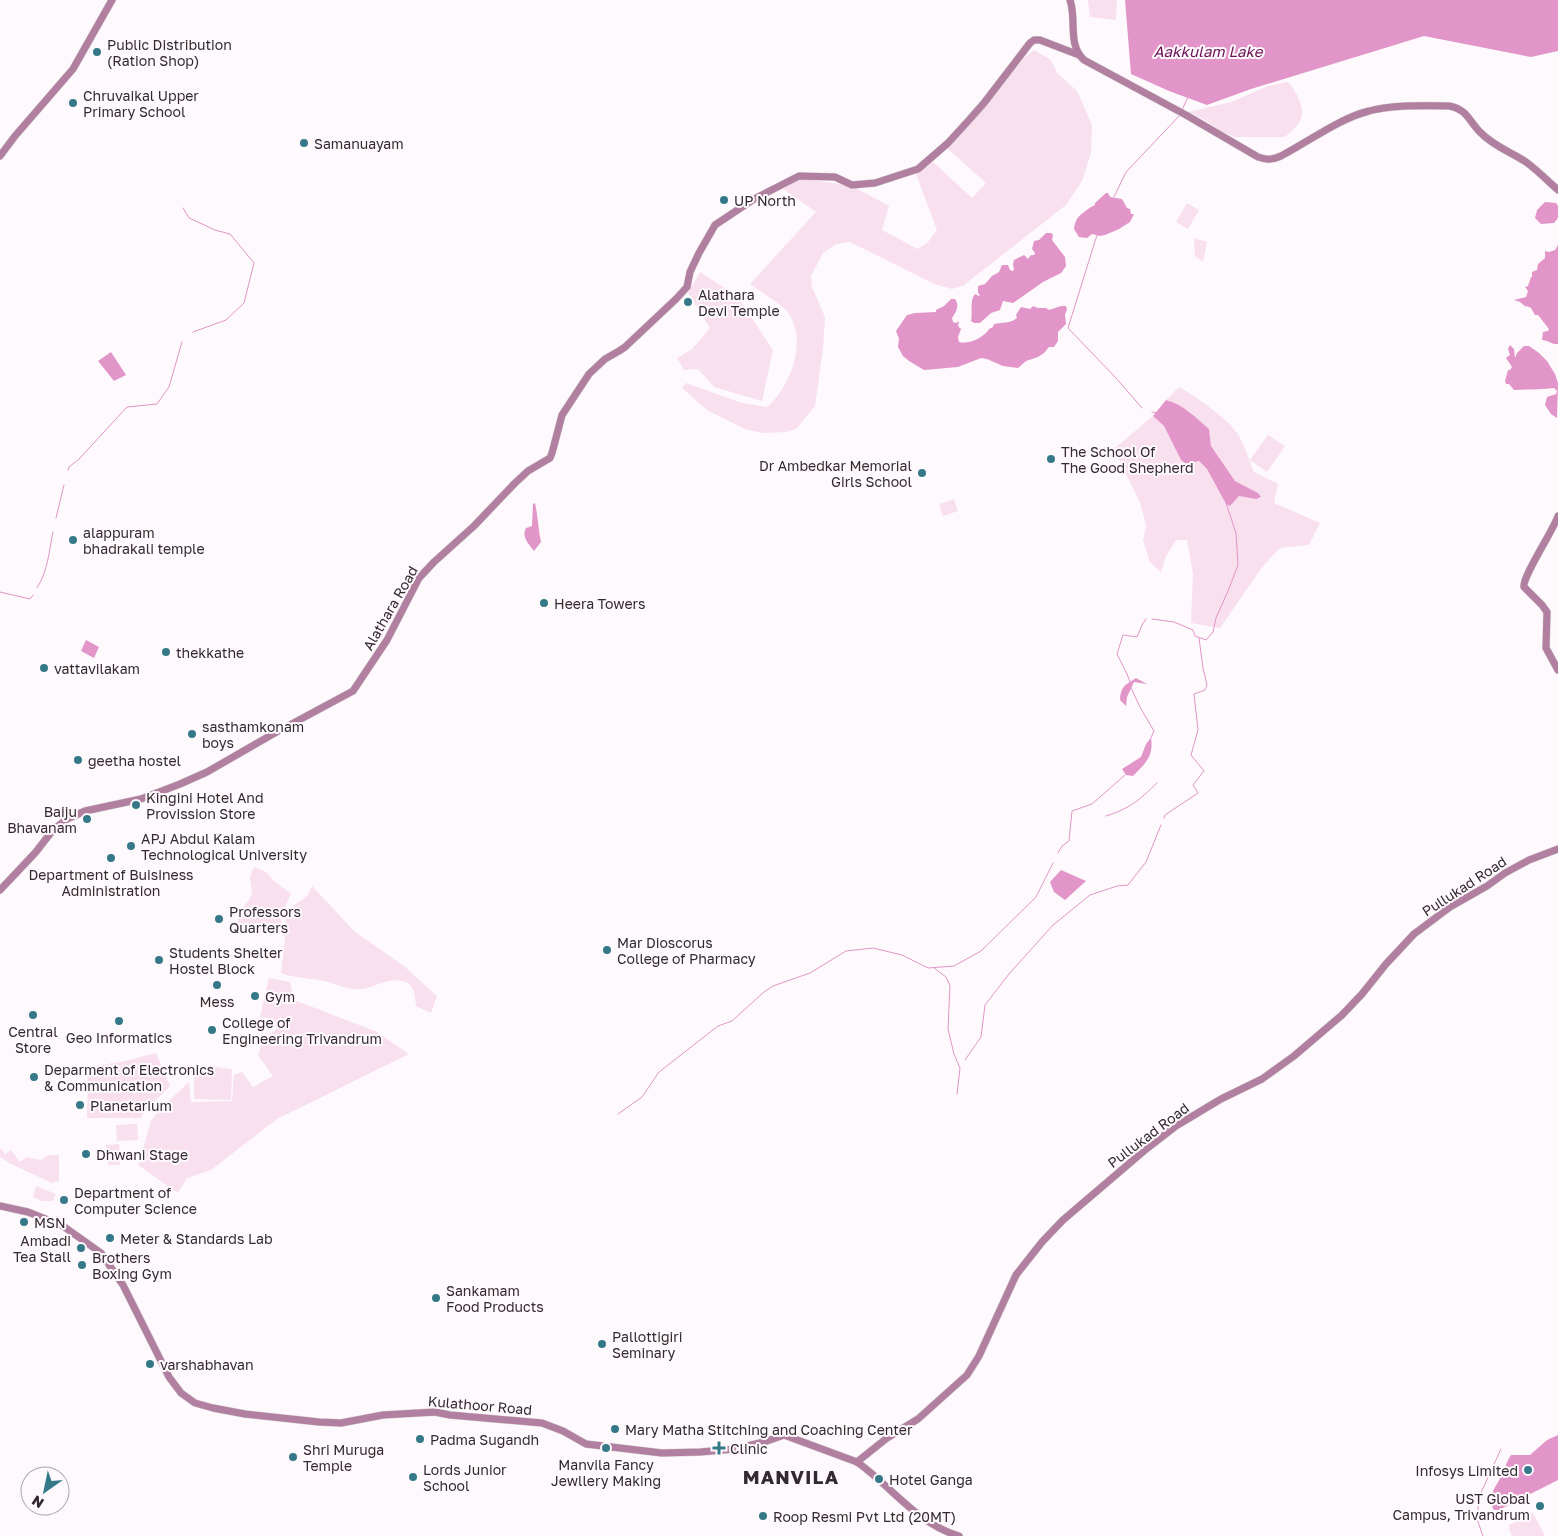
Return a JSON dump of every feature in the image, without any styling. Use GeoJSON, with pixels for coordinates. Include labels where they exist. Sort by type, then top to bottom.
{"type":"FeatureCollection","features":[{"type":"Feature","properties":{"kind":"street"},"geometry":{"type":"LineString","coordinates":[[0,156],[73,69],[112,0]]}},
{"type":"Feature","properties":{"kind":"street"},"geometry":{"type":"LineString","coordinates":[[1070,0],[1074,17],[1073,36],[1079,55]]}},
{"type":"Feature","properties":{"kind":"street","name":"Alathara Road"},"geometry":{"type":"LineString","coordinates":[[0,890],[35,853],[53,830],[67,819],[85,811],[141,799],[207,772],[353,691],[387,640],[419,578],[528,471],[550,458],[562,415],[589,374],[605,359],[625,347],[687,287],[690,272],[715,225],[754,199],[799,176],[835,177],[852,184],[874,183],[918,169],[969,120],[1030,42],[1034,40],[1040,40],[1079,55],[1098,68],[1266,160],[1281,156],[1347,118],[1368,111],[1422,106],[1455,107],[1465,112],[1480,132],[1491,142],[1528,163],[1558,190]]}},
{"type":"Feature","properties":{"kind":"street"},"geometry":{"type":"LineString","coordinates":[[1558,516],[1523,583],[1524,587],[1547,612],[1546,648],[1558,670]]}},
{"type":"Feature","properties":{"kind":"street","name":"Pullukad Road"},"geometry":{"type":"LineString","coordinates":[[857,1462],[887,1438],[918,1419],[967,1375],[979,1356],[1016,1275],[1042,1242],[1063,1220],[1176,1126],[1221,1099],[1262,1080],[1294,1056],[1342,1015],[1414,934],[1450,907],[1528,860],[1558,849]]}},
{"type":"Feature","properties":{"kind":"street","name":"Kulathoor Road"},"geometry":{"type":"LineString","coordinates":[[0,1206],[28,1212],[63,1226],[101,1253],[123,1285],[169,1377],[181,1393],[195,1403],[245,1414],[319,1422],[341,1423],[382,1414],[435,1412],[542,1423],[563,1431],[586,1444],[662,1453],[735,1449],[784,1435],[857,1462],[926,1521],[959,1536]]}},
{"type":"Feature","properties":{"kind":"shaded area"},"geometry":{"type":"Polygon","coordinates":[[[1088,0],[1117,0],[1116,20],[1090,17],[1088,0]]]}},
{"type":"Feature","properties":{"kind":"shaded area"},"geometry":{"type":"Polygon","coordinates":[[[1034,50],[1051,60],[1057,73],[1077,91],[1092,125],[1091,153],[1082,181],[1066,205],[964,285],[952,289],[934,284],[850,242],[836,244],[823,253],[811,276],[812,287],[825,317],[815,406],[796,429],[786,432],[763,433],[745,429],[707,410],[682,388],[686,383],[742,403],[767,407],[776,398],[790,374],[797,347],[796,333],[792,320],[785,309],[750,284],[816,212],[782,188],[791,182],[805,179],[854,187],[889,206],[882,230],[918,249],[928,242],[937,230],[916,174],[933,162],[972,198],[986,183],[947,148],[1025,57],[1034,50]]]}},
{"type":"Feature","properties":{"kind":"shaded area"},"geometry":{"type":"Polygon","coordinates":[[[1287,82],[1292,86],[1297,95],[1302,108],[1302,114],[1299,123],[1285,137],[1235,137],[1222,132],[1189,112],[1231,102],[1268,86],[1287,82]]]}},
{"type":"Feature","properties":{"kind":"shaded area"},"geometry":{"type":"Polygon","coordinates":[[[1187,203],[1199,210],[1188,229],[1176,222],[1187,203]]]}},
{"type":"Feature","properties":{"kind":"shaded area"},"geometry":{"type":"Polygon","coordinates":[[[1194,238],[1207,242],[1203,262],[1195,256],[1194,238]]]}},
{"type":"Feature","properties":{"kind":"shaded area"},"geometry":{"type":"Polygon","coordinates":[[[700,272],[737,296],[773,350],[762,401],[714,387],[698,369],[684,370],[677,358],[692,349],[710,328],[688,293],[700,272]]]}},
{"type":"Feature","properties":{"kind":"shaded area"},"geometry":{"type":"Polygon","coordinates":[[[1179,387],[1210,407],[1226,420],[1237,433],[1254,472],[1278,484],[1274,503],[1320,523],[1309,545],[1280,548],[1263,566],[1220,628],[1191,623],[1193,574],[1187,540],[1176,540],[1166,556],[1161,572],[1150,562],[1143,540],[1146,526],[1141,505],[1114,449],[1153,416],[1164,426],[1181,460],[1186,464],[1199,461],[1207,469],[1226,504],[1230,506],[1239,496],[1256,499],[1258,493],[1235,481],[1211,446],[1209,429],[1172,402],[1166,400],[1179,387]]]}},
{"type":"Feature","properties":{"kind":"shaded area"},"geometry":{"type":"Polygon","coordinates":[[[1268,435],[1285,446],[1267,472],[1250,460],[1268,435]]]}},
{"type":"Feature","properties":{"kind":"shaded area"},"geometry":{"type":"Polygon","coordinates":[[[954,499],[958,511],[943,516],[939,504],[954,499]]]}},
{"type":"Feature","properties":{"kind":"shaded area"},"geometry":{"type":"Polygon","coordinates":[[[254,867],[266,872],[291,894],[282,913],[278,914],[282,923],[273,932],[259,932],[257,935],[255,932],[255,922],[251,934],[237,929],[238,915],[252,892],[250,877],[254,867]]]}},
{"type":"Feature","properties":{"kind":"shaded area"},"geometry":{"type":"Polygon","coordinates":[[[312,886],[355,932],[404,966],[437,996],[431,1013],[416,1006],[413,989],[409,984],[400,980],[356,989],[281,973],[286,930],[285,912],[307,896],[312,886]]]}},
{"type":"Feature","properties":{"kind":"shaded area"},"geometry":{"type":"Polygon","coordinates":[[[269,978],[290,982],[294,1000],[375,1031],[409,1054],[277,1119],[211,1170],[187,1178],[178,1193],[138,1165],[151,1121],[162,1107],[189,1082],[191,1102],[232,1101],[234,1075],[242,1072],[253,1087],[273,1076],[258,1055],[264,1038],[277,1029],[268,1018],[260,1017],[269,978]]]}},
{"type":"Feature","properties":{"kind":"shaded area"},"geometry":{"type":"Polygon","coordinates":[[[156,1053],[170,1086],[144,1112],[141,1118],[87,1118],[88,1081],[86,1067],[121,1062],[156,1053]]]}},
{"type":"Feature","properties":{"kind":"shaded area"},"geometry":{"type":"Polygon","coordinates":[[[206,1066],[232,1069],[231,1100],[194,1099],[194,1071],[206,1066]]]}},
{"type":"Feature","properties":{"kind":"shaded area"},"geometry":{"type":"Polygon","coordinates":[[[137,1124],[138,1140],[117,1141],[116,1125],[137,1124]]]}},
{"type":"Feature","properties":{"kind":"shaded area"},"geometry":{"type":"Polygon","coordinates":[[[119,1144],[120,1165],[108,1165],[106,1145],[119,1144]]]}},
{"type":"Feature","properties":{"kind":"shaded area"},"geometry":{"type":"Polygon","coordinates":[[[0,1148],[5,1154],[11,1150],[20,1162],[27,1157],[40,1160],[49,1155],[59,1155],[59,1181],[52,1183],[9,1163],[0,1157],[0,1148]]]}},
{"type":"Feature","properties":{"kind":"shaded area"},"geometry":{"type":"Polygon","coordinates":[[[36,1186],[56,1194],[53,1201],[42,1201],[33,1197],[36,1186]]]}},
{"type":"Feature","properties":{"kind":"shaded area"},"geometry":{"type":"Polygon","coordinates":[[[1533,1513],[1545,1536],[1512,1536],[1509,1525],[1533,1513]]]}},
{"type":"Feature","properties":{"kind":"water","name":"Aakkulam Lake"},"geometry":{"type":"Polygon","coordinates":[[[1125,0],[1558,0],[1558,51],[1531,57],[1424,36],[1251,89],[1207,105],[1131,74],[1125,0]]]}},
{"type":"Feature","properties":{"kind":"water"},"geometry":{"type":"Polygon","coordinates":[[[1106,193],[1110,197],[1122,199],[1127,208],[1130,209],[1131,214],[1134,214],[1130,222],[1105,235],[1092,234],[1087,238],[1079,237],[1074,229],[1077,219],[1082,213],[1095,205],[1106,193]]]}},
{"type":"Feature","properties":{"kind":"water"},"geometry":{"type":"Polygon","coordinates":[[[1545,202],[1556,203],[1558,206],[1558,218],[1554,223],[1541,224],[1535,218],[1537,210],[1545,202]]]}},
{"type":"Feature","properties":{"kind":"water"},"geometry":{"type":"Polygon","coordinates":[[[1046,233],[1053,235],[1052,240],[1065,257],[1066,266],[1061,273],[1043,282],[1013,303],[1003,301],[1000,310],[991,313],[980,323],[971,321],[973,297],[975,294],[980,295],[978,293],[978,286],[985,284],[992,276],[999,272],[1002,265],[1008,265],[1012,271],[1014,270],[1014,260],[1024,255],[1028,259],[1031,255],[1034,255],[1035,253],[1032,249],[1034,241],[1039,240],[1046,233]]]}},
{"type":"Feature","properties":{"kind":"water"},"geometry":{"type":"Polygon","coordinates":[[[1558,245],[1558,344],[1556,344],[1542,340],[1543,332],[1549,329],[1538,315],[1535,315],[1531,308],[1514,300],[1526,297],[1528,291],[1525,287],[1528,286],[1532,272],[1537,270],[1538,264],[1545,258],[1545,251],[1555,250],[1558,245]]]}},
{"type":"Feature","properties":{"kind":"water"},"geometry":{"type":"Polygon","coordinates":[[[951,299],[955,299],[957,304],[952,318],[953,322],[959,321],[958,326],[961,329],[958,337],[959,342],[963,343],[976,340],[993,327],[994,324],[1014,320],[1017,318],[1016,315],[1021,307],[1030,309],[1033,306],[1049,310],[1066,306],[1066,324],[1058,332],[1058,341],[1054,347],[1049,347],[1044,353],[1026,361],[1018,368],[1003,366],[981,358],[958,367],[924,370],[903,356],[898,347],[899,339],[896,331],[907,315],[936,312],[936,310],[944,306],[951,299]]]}},
{"type":"Feature","properties":{"kind":"water"},"geometry":{"type":"Polygon","coordinates":[[[1510,345],[1514,349],[1515,358],[1524,346],[1529,346],[1547,361],[1558,383],[1557,418],[1551,414],[1545,405],[1547,397],[1556,394],[1557,391],[1554,388],[1514,390],[1509,384],[1506,384],[1508,370],[1512,367],[1506,358],[1510,355],[1508,349],[1510,345]]]}},
{"type":"Feature","properties":{"kind":"water"},"geometry":{"type":"Polygon","coordinates":[[[111,352],[126,375],[114,381],[98,361],[111,352]]]}},
{"type":"Feature","properties":{"kind":"water"},"geometry":{"type":"Polygon","coordinates":[[[1166,400],[1184,408],[1209,429],[1211,446],[1235,481],[1258,493],[1261,497],[1256,499],[1239,496],[1230,506],[1226,504],[1207,469],[1199,461],[1186,464],[1181,460],[1164,426],[1153,416],[1166,400]]]}},
{"type":"Feature","properties":{"kind":"water"},"geometry":{"type":"Polygon","coordinates":[[[535,503],[541,542],[534,551],[524,534],[526,528],[532,526],[533,504],[535,503]]]}},
{"type":"Feature","properties":{"kind":"water"},"geometry":{"type":"Polygon","coordinates":[[[86,640],[99,647],[94,658],[81,651],[86,640]]]}},
{"type":"Feature","properties":{"kind":"water"},"geometry":{"type":"Polygon","coordinates":[[[1136,678],[1147,684],[1134,682],[1127,697],[1126,706],[1120,700],[1121,692],[1126,684],[1136,678]]]}},
{"type":"Feature","properties":{"kind":"water"},"geometry":{"type":"Polygon","coordinates":[[[1151,738],[1152,744],[1148,759],[1133,776],[1126,775],[1122,769],[1141,757],[1146,744],[1151,738]]]}},
{"type":"Feature","properties":{"kind":"water"},"geometry":{"type":"Polygon","coordinates":[[[1061,870],[1086,881],[1065,900],[1054,892],[1050,882],[1061,870]]]}},
{"type":"Feature","properties":{"kind":"water","name":"Infosys Limited"},"geometry":{"type":"Polygon","coordinates":[[[1558,1435],[1558,1480],[1499,1510],[1494,1510],[1491,1496],[1511,1455],[1530,1455],[1547,1440],[1558,1435]]]}},
{"type":"Feature","properties":{"kind":"waterway"},"geometry":{"type":"LineString","coordinates":[[1182,110],[1188,97]]}},
{"type":"Feature","properties":{"kind":"waterway"},"geometry":{"type":"LineString","coordinates":[[1114,197],[1126,172],[1180,115]]}},
{"type":"Feature","properties":{"kind":"waterway"},"geometry":{"type":"LineString","coordinates":[[183,208],[189,218],[215,230],[230,234],[254,263],[244,303],[226,320],[193,332]]}},
{"type":"Feature","properties":{"kind":"waterway"},"geometry":{"type":"LineString","coordinates":[[1097,235],[1068,328],[1142,408]]}},
{"type":"Feature","properties":{"kind":"waterway"},"geometry":{"type":"LineString","coordinates":[[68,470],[127,407],[157,404],[169,387],[182,342]]}},
{"type":"Feature","properties":{"kind":"waterway"},"geometry":{"type":"LineString","coordinates":[[1152,412],[1157,413]]}},
{"type":"Feature","properties":{"kind":"waterway"},"geometry":{"type":"LineString","coordinates":[[56,518],[64,485]]}},
{"type":"Feature","properties":{"kind":"waterway"},"geometry":{"type":"LineString","coordinates":[[1152,619],[1174,622],[1193,630],[1195,636],[1206,640],[1213,632],[1216,618],[1238,565],[1236,533],[1226,503]]}},
{"type":"Feature","properties":{"kind":"waterway"},"geometry":{"type":"LineString","coordinates":[[37,588],[46,568],[53,532]]}},
{"type":"Feature","properties":{"kind":"waterway"},"geometry":{"type":"LineString","coordinates":[[0,592],[30,599],[33,595]]}},
{"type":"Feature","properties":{"kind":"waterway"},"geometry":{"type":"LineString","coordinates":[[1130,682],[1117,654],[1123,635],[1137,637],[1146,619]]}},
{"type":"Feature","properties":{"kind":"waterway"},"geometry":{"type":"LineString","coordinates":[[1164,818],[1165,815],[1198,793],[1193,785],[1204,771],[1191,755],[1198,730],[1194,694],[1205,690],[1207,685],[1199,638]]}},
{"type":"Feature","properties":{"kind":"waterway"},"geometry":{"type":"LineString","coordinates":[[1131,688],[1154,731],[1150,740]]}},
{"type":"Feature","properties":{"kind":"waterway"},"geometry":{"type":"LineString","coordinates":[[1058,853],[1062,846],[1069,841],[1072,811],[1092,804],[1125,775]]}},
{"type":"Feature","properties":{"kind":"waterway"},"geometry":{"type":"LineString","coordinates":[[1106,816],[1134,803],[1157,783]]}},
{"type":"Feature","properties":{"kind":"waterway"},"geometry":{"type":"LineString","coordinates":[[965,1060],[981,1037],[985,1005],[1009,974],[1053,925],[1090,895],[1117,886],[1128,885],[1146,862],[1161,825]]}},
{"type":"Feature","properties":{"kind":"waterway"},"geometry":{"type":"LineString","coordinates":[[618,1114],[642,1097],[659,1072],[718,1026],[732,1021],[764,992],[773,986],[810,973],[846,951],[873,948],[902,955],[928,968],[954,966],[981,951],[1036,897],[1053,863]]}},
{"type":"Feature","properties":{"kind":"waterway"},"geometry":{"type":"LineString","coordinates":[[934,968],[946,977],[950,986],[948,1029],[954,1054],[960,1068],[957,1094]]}},
{"type":"Feature","properties":{"kind":"waterway"},"geometry":{"type":"LineString","coordinates":[[1483,1536],[1477,1519],[1479,1497],[1501,1449]]}},
{"type":"Feature","properties":{"kind":"place","name":"Public Distribution (Ration Shop)"},"geometry":{"type":"Point","coordinates":[97,52]}},
{"type":"Feature","properties":{"kind":"place","name":"Chruvaikal Upper Primary School"},"geometry":{"type":"Point","coordinates":[73,103]}},
{"type":"Feature","properties":{"kind":"place","name":"Samanuayam"},"geometry":{"type":"Point","coordinates":[304,143]}},
{"type":"Feature","properties":{"kind":"place","name":"UP North"},"geometry":{"type":"Point","coordinates":[724,200]}},
{"type":"Feature","properties":{"kind":"place","name":"Alathara Devi Temple"},"geometry":{"type":"Point","coordinates":[688,302]}},
{"type":"Feature","properties":{"kind":"place","name":"The School Of The Good Shepherd"},"geometry":{"type":"Point","coordinates":[1051,459]}},
{"type":"Feature","properties":{"kind":"place","name":"Dr Ambedkar Memorial Girls School"},"geometry":{"type":"Point","coordinates":[922,473]}},
{"type":"Feature","properties":{"kind":"place","name":"alappuram bhadrakali temple"},"geometry":{"type":"Point","coordinates":[73,540]}},
{"type":"Feature","properties":{"kind":"place","name":"Heera Towers"},"geometry":{"type":"Point","coordinates":[544,603]}},
{"type":"Feature","properties":{"kind":"place","name":"thekkathe"},"geometry":{"type":"Point","coordinates":[166,652]}},
{"type":"Feature","properties":{"kind":"place","name":"vattavilakam"},"geometry":{"type":"Point","coordinates":[44,668]}},
{"type":"Feature","properties":{"kind":"place","name":"sasthamkonam boys"},"geometry":{"type":"Point","coordinates":[192,734]}},
{"type":"Feature","properties":{"kind":"place","name":"geetha hostel"},"geometry":{"type":"Point","coordinates":[78,760]}},
{"type":"Feature","properties":{"kind":"place","name":"Kingini Hotel And Provission Store"},"geometry":{"type":"Point","coordinates":[136,805]}},
{"type":"Feature","properties":{"kind":"place","name":"Baiju Bhavanam"},"geometry":{"type":"Point","coordinates":[87,819]}},
{"type":"Feature","properties":{"kind":"place","name":"APJ Abdul Kalam Technological University"},"geometry":{"type":"Point","coordinates":[131,846]}},
{"type":"Feature","properties":{"kind":"place","name":"Department of Buisiness Administration"},"geometry":{"type":"Point","coordinates":[111,858]}},
{"type":"Feature","properties":{"kind":"place","name":"Professors Quarters"},"geometry":{"type":"Point","coordinates":[219,919]}},
{"type":"Feature","properties":{"kind":"place","name":"Mar Dioscorus College of Pharmacy"},"geometry":{"type":"Point","coordinates":[607,950]}},
{"type":"Feature","properties":{"kind":"place","name":"Students Shelter Hostel Block"},"geometry":{"type":"Point","coordinates":[159,960]}},
{"type":"Feature","properties":{"kind":"place","name":"Mess"},"geometry":{"type":"Point","coordinates":[217,985]}},
{"type":"Feature","properties":{"kind":"place","name":"Gym"},"geometry":{"type":"Point","coordinates":[255,996]}},
{"type":"Feature","properties":{"kind":"place","name":"Central Store"},"geometry":{"type":"Point","coordinates":[33,1015]}},
{"type":"Feature","properties":{"kind":"place","name":"Geo Informatics"},"geometry":{"type":"Point","coordinates":[119,1021]}},
{"type":"Feature","properties":{"kind":"place","name":"College of Engineering Trivandrum"},"geometry":{"type":"Point","coordinates":[212,1030]}},
{"type":"Feature","properties":{"kind":"place","name":"Deparment of Electronics & Communication"},"geometry":{"type":"Point","coordinates":[34,1077]}},
{"type":"Feature","properties":{"kind":"place","name":"Planetarium"},"geometry":{"type":"Point","coordinates":[80,1105]}},
{"type":"Feature","properties":{"kind":"place","name":"Dhwani Stage"},"geometry":{"type":"Point","coordinates":[86,1154]}},
{"type":"Feature","properties":{"kind":"place","name":"Department of Computer Science"},"geometry":{"type":"Point","coordinates":[64,1200]}},
{"type":"Feature","properties":{"kind":"place","name":"MSN"},"geometry":{"type":"Point","coordinates":[24,1222]}},
{"type":"Feature","properties":{"kind":"place","name":"Meter & Standards Lab"},"geometry":{"type":"Point","coordinates":[110,1238]}},
{"type":"Feature","properties":{"kind":"place","name":"Ambadi Tea Stall"},"geometry":{"type":"Point","coordinates":[81,1248]}},
{"type":"Feature","properties":{"kind":"place","name":"Brothers Boxing Gym"},"geometry":{"type":"Point","coordinates":[82,1265]}},
{"type":"Feature","properties":{"kind":"place","name":"Sankamam Food Products"},"geometry":{"type":"Point","coordinates":[436,1298]}},
{"type":"Feature","properties":{"kind":"place","name":"Pallottigiri Seminary"},"geometry":{"type":"Point","coordinates":[602,1344]}},
{"type":"Feature","properties":{"kind":"place","name":"varshabhavan"},"geometry":{"type":"Point","coordinates":[150,1364]}},
{"type":"Feature","properties":{"kind":"place","name":"Mary Matha Stitching and Coaching Center"},"geometry":{"type":"Point","coordinates":[615,1429]}},
{"type":"Feature","properties":{"kind":"place","name":"Padma Sugandh"},"geometry":{"type":"Point","coordinates":[420,1439]}},
{"type":"Feature","properties":{"kind":"place","name":"Manvila Fancy Jewllery Making"},"geometry":{"type":"Point","coordinates":[606,1448]}},
{"type":"Feature","properties":{"kind":"place","name":"Clinic"},"geometry":{"type":"Point","coordinates":[719,1448]}},
{"type":"Feature","properties":{"kind":"place","name":"Shri Muruga Temple"},"geometry":{"type":"Point","coordinates":[293,1457]}},
{"type":"Feature","properties":{"kind":"place","name":"Infosys Limited"},"geometry":{"type":"Point","coordinates":[1528,1470]}},
{"type":"Feature","properties":{"kind":"place","name":"Lords Junior School"},"geometry":{"type":"Point","coordinates":[413,1477]}},
{"type":"Feature","properties":{"kind":"place","name":"Hotel Ganga"},"geometry":{"type":"Point","coordinates":[879,1479]}},
{"type":"Feature","properties":{"kind":"place","name":"UST Global Campus, Trivandrum"},"geometry":{"type":"Point","coordinates":[1540,1506]}},
{"type":"Feature","properties":{"kind":"place","name":"Roop Resmi Pvt Ltd (20MT)"},"geometry":{"type":"Point","coordinates":[763,1516]}},
{"type":"Feature","properties":{"kind":"district","name":"MANVILA"},"geometry":{"type":"Point","coordinates":[791,1476]}}]}
